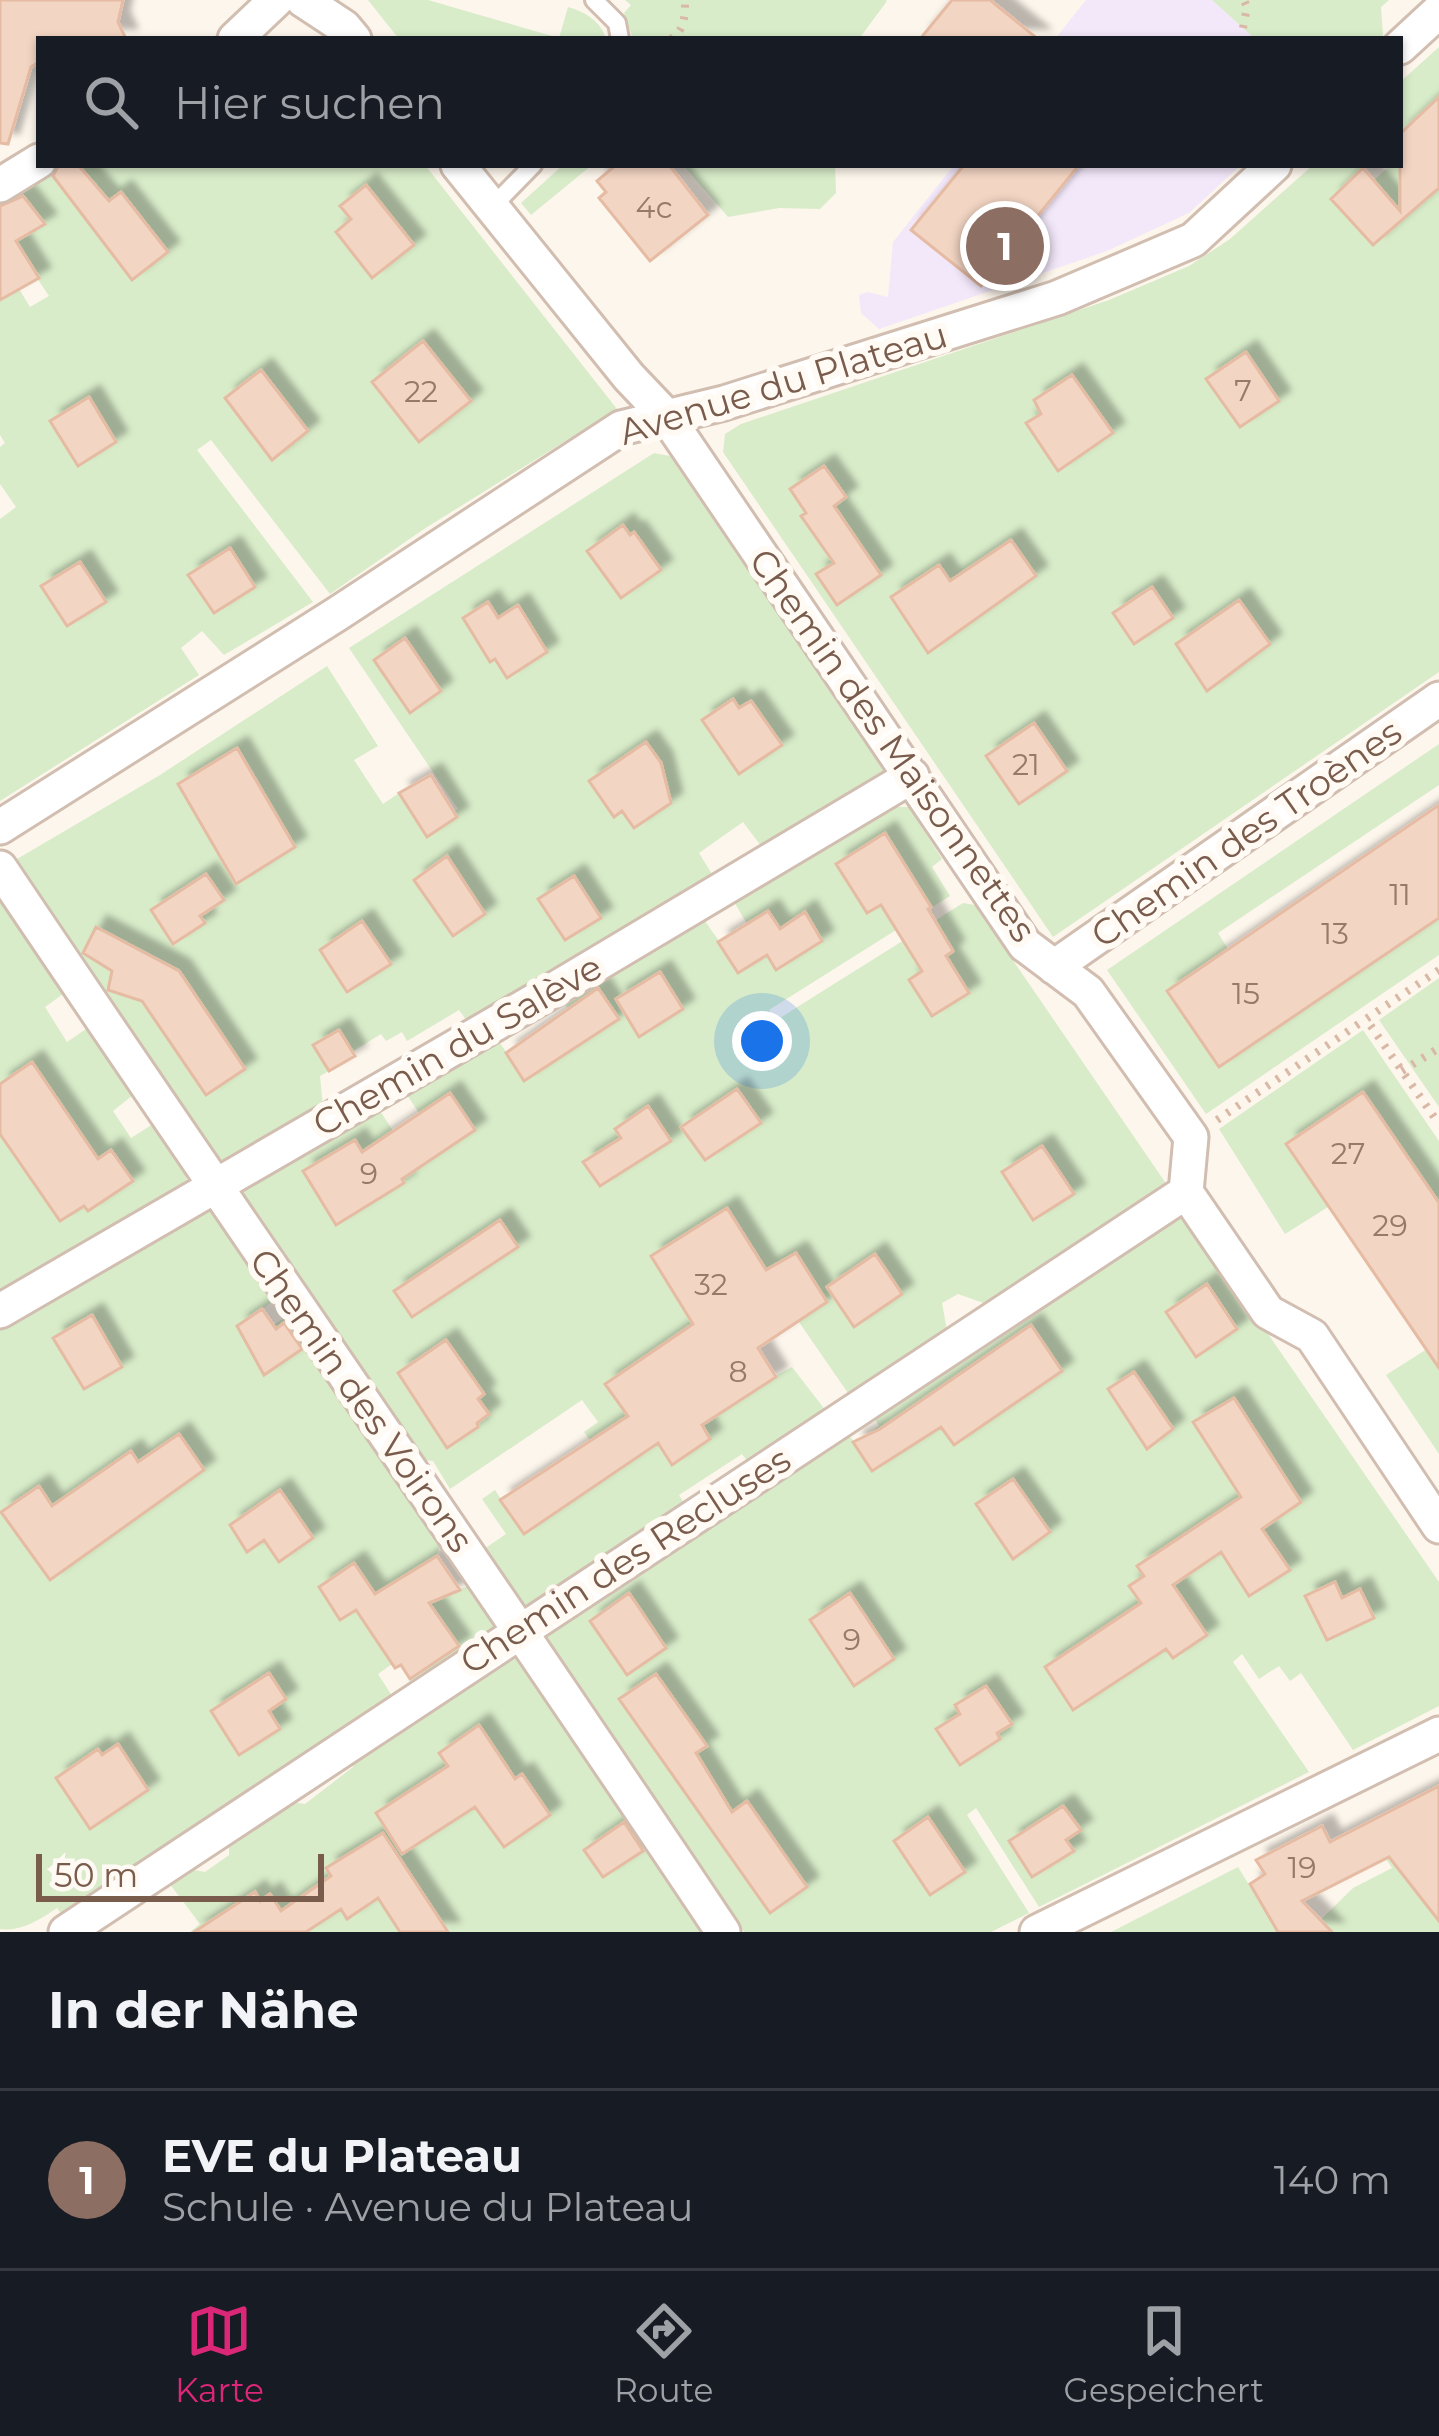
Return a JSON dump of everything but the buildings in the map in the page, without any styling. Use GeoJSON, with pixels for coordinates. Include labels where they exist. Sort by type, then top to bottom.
{"type":"FeatureCollection","features":[{"type":"Feature","properties":{"kind":"street"},"geometry":{"type":"LineString","coordinates":[[239,36],[276,0]]}},
{"type":"Feature","properties":{"kind":"street"},"geometry":{"type":"LineString","coordinates":[[303,0],[352,36]]}},
{"type":"Feature","properties":{"kind":"street"},"geometry":{"type":"LineString","coordinates":[[1403,44],[1439,11]]}},
{"type":"Feature","properties":{"kind":"street"},"geometry":{"type":"LineString","coordinates":[[0,184],[36,163]]}},
{"type":"Feature","properties":{"kind":"street","name":"Chemin des Maisonnettes"},"geometry":{"type":"LineString","coordinates":[[460,168],[629,377],[667,417],[1025,945],[1088,992],[1191,1137],[1186,1192]]}},
{"type":"Feature","properties":{"kind":"street","name":"Avenue du Plateau"},"geometry":{"type":"LineString","coordinates":[[0,826],[621,428],[724,403],[1076,290],[1192,240],[1271,168]]}},
{"type":"Feature","properties":{"kind":"street","name":"Chemin des Troènes"},"geometry":{"type":"LineString","coordinates":[[1054,967],[1439,699]]}},
{"type":"Feature","properties":{"kind":"street","name":"Chemin du Salève"},"geometry":{"type":"LineString","coordinates":[[0,1311],[912,776]]}},
{"type":"Feature","properties":{"kind":"street","name":"Chemin des Voirons"},"geometry":{"type":"LineString","coordinates":[[0,868],[723,1932]]}},
{"type":"Feature","properties":{"kind":"street"},"geometry":{"type":"LineString","coordinates":[[1186,1192],[1268,1312],[1312,1336],[1439,1526]]}},
{"type":"Feature","properties":{"kind":"street","name":"Chemin des Recluses"},"geometry":{"type":"LineString","coordinates":[[66,1932],[1186,1192]]}},
{"type":"Feature","properties":{"kind":"street"},"geometry":{"type":"LineString","coordinates":[[1037,1932],[1439,1734]]}},
{"type":"Feature","properties":{"kind":"lane"},"geometry":{"type":"LineString","coordinates":[[594,0],[616,23],[619,36]]}},
{"type":"Feature","properties":{"kind":"lane"},"geometry":{"type":"LineString","coordinates":[[492,207],[530,168]]}},
{"type":"Feature","properties":{"kind":"path"},"geometry":{"type":"LineString","coordinates":[[675,36],[685,19],[686,0]]}},
{"type":"Feature","properties":{"kind":"path"},"geometry":{"type":"LineString","coordinates":[[1243,28],[1244,0]]}},
{"type":"Feature","properties":{"kind":"path"},"geometry":{"type":"LineString","coordinates":[[1206,1127],[1439,970]]}},
{"type":"Feature","properties":{"kind":"path"},"geometry":{"type":"LineString","coordinates":[[1366,1019],[1439,1124]]}},
{"type":"Feature","properties":{"kind":"path"},"geometry":{"type":"LineString","coordinates":[[1402,1071],[1439,1048]]}},
{"type":"Feature","properties":{"kind":"shaded area"},"geometry":{"type":"Polygon","coordinates":[[[1086,0],[1212,0],[1252,36],[1057,36],[1086,0]]]}},
{"type":"Feature","properties":{"kind":"shaded area"},"geometry":{"type":"Polygon","coordinates":[[[952,168],[1238,168],[1189,213],[1107,251],[879,329],[861,313],[859,295],[868,292],[888,297],[893,242],[952,168]]]}},
{"type":"Feature","properties":{"kind":"green space"},"geometry":{"type":"Polygon","coordinates":[[[368,0],[428,0],[552,36],[397,36],[368,0]]]}},
{"type":"Feature","properties":{"kind":"green space"},"geometry":{"type":"Polygon","coordinates":[[[625,0],[887,1],[861,36],[632,36],[624,13],[631,5],[625,0]]]}},
{"type":"Feature","properties":{"kind":"green space"},"geometry":{"type":"Polygon","coordinates":[[[1212,0],[1389,0],[1381,7],[1383,36],[1252,36],[1212,0]]]}},
{"type":"Feature","properties":{"kind":"green space"},"geometry":{"type":"Polygon","coordinates":[[[568,7],[600,27],[604,36],[560,36],[568,7]]]}},
{"type":"Feature","properties":{"kind":"green space"},"geometry":{"type":"Polygon","coordinates":[[[1439,47],[1439,672],[1053,937],[723,452],[725,434],[741,424],[1109,300],[1189,266],[1230,239],[1310,168],[1364,168],[1374,180],[1388,168],[1403,168],[1403,79],[1439,47]]]}},
{"type":"Feature","properties":{"kind":"green space"},"geometry":{"type":"Polygon","coordinates":[[[82,168],[427,168],[617,409],[424,529],[330,594],[211,440],[197,450],[313,602],[224,655],[202,631],[181,648],[199,675],[0,801],[0,519],[16,507],[0,484],[0,447],[5,443],[0,435],[0,300],[19,289],[30,307],[49,296],[13,242],[44,224],[20,192],[49,171],[132,279],[167,251],[122,192],[109,201],[82,168]]]}},
{"type":"Feature","properties":{"kind":"green space"},"geometry":{"type":"Polygon","coordinates":[[[560,168],[588,168],[531,215],[521,203],[560,168]]]}},
{"type":"Feature","properties":{"kind":"green space"},"geometry":{"type":"Polygon","coordinates":[[[686,168],[835,168],[836,193],[820,209],[779,208],[728,217],[686,168]]]}},
{"type":"Feature","properties":{"kind":"green space"},"geometry":{"type":"Polygon","coordinates":[[[654,453],[670,456],[884,769],[880,782],[764,850],[743,822],[699,853],[715,879],[469,1024],[459,1010],[407,1041],[402,1032],[386,1041],[381,1034],[352,1052],[337,1030],[313,1045],[329,1071],[320,1076],[323,1107],[231,1163],[217,1161],[14,865],[17,859],[160,775],[327,666],[378,746],[354,760],[383,804],[399,793],[422,831],[458,809],[349,648],[654,453]]]}},
{"type":"Feature","properties":{"kind":"green space"},"geometry":{"type":"Polygon","coordinates":[[[1439,744],[1439,785],[1218,933],[1228,949],[1167,991],[1220,1067],[1439,918],[1439,955],[1206,1114],[1107,970],[1439,744]]]}},
{"type":"Feature","properties":{"kind":"green space"},"geometry":{"type":"Polygon","coordinates":[[[893,807],[909,807],[942,859],[932,867],[950,896],[769,1010],[775,1021],[963,903],[975,905],[1165,1182],[1163,1193],[992,1306],[958,1294],[942,1303],[948,1336],[850,1396],[781,1296],[758,1348],[775,1376],[792,1367],[826,1411],[748,1462],[742,1454],[679,1495],[687,1508],[534,1610],[521,1607],[481,1551],[506,1534],[482,1499],[495,1490],[524,1534],[613,1474],[584,1432],[598,1422],[582,1400],[450,1489],[433,1461],[420,1460],[241,1196],[244,1183],[377,1106],[393,1131],[419,1113],[405,1092],[497,1039],[507,1053],[569,1010],[560,998],[700,914],[719,941],[747,924],[733,900],[893,807]]]}},
{"type":"Feature","properties":{"kind":"green space"},"geometry":{"type":"Polygon","coordinates":[[[0,896],[66,992],[45,1007],[67,1042],[89,1027],[133,1095],[113,1111],[131,1138],[153,1124],[187,1174],[186,1187],[0,1298],[0,896]]]}},
{"type":"Feature","properties":{"kind":"green space"},"geometry":{"type":"Polygon","coordinates":[[[1439,978],[1439,1107],[1379,1020],[1439,978]]]}},
{"type":"Feature","properties":{"kind":"green space"},"geometry":{"type":"Polygon","coordinates":[[[1363,1030],[1439,1141],[1439,1203],[1363,1092],[1286,1144],[1328,1207],[1285,1234],[1219,1129],[1363,1030]]]}},
{"type":"Feature","properties":{"kind":"green space"},"geometry":{"type":"Polygon","coordinates":[[[203,1206],[213,1208],[275,1299],[262,1310],[273,1325],[287,1316],[440,1544],[437,1556],[459,1589],[470,1586],[495,1624],[494,1636],[416,1688],[401,1665],[392,1664],[378,1674],[396,1702],[65,1919],[57,1908],[23,1927],[0,1929],[0,1326],[203,1206]]]}},
{"type":"Feature","properties":{"kind":"green space"},"geometry":{"type":"Polygon","coordinates":[[[1173,1212],[1186,1215],[1439,1582],[1439,1706],[1353,1750],[1301,1673],[1290,1681],[1279,1666],[1259,1679],[1242,1654],[1233,1662],[1309,1772],[1039,1907],[976,1808],[967,1815],[1029,1913],[991,1932],[744,1932],[545,1641],[546,1631],[846,1431],[854,1442],[879,1426],[872,1415],[1173,1212]]]}},
{"type":"Feature","properties":{"kind":"green space"},"geometry":{"type":"Polygon","coordinates":[[[1427,1349],[1439,1368],[1439,1454],[1386,1375],[1427,1349]]]}},
{"type":"Feature","properties":{"kind":"green space"},"geometry":{"type":"Polygon","coordinates":[[[507,1656],[522,1661],[708,1932],[190,1932],[200,1924],[169,1883],[189,1869],[205,1872],[229,1855],[229,1843],[290,1802],[305,1804],[353,1767],[349,1760],[507,1656]]]}},
{"type":"Feature","properties":{"kind":"green space"},"geometry":{"type":"Polygon","coordinates":[[[1439,1817],[1439,1932],[1308,1932],[1353,1888],[1392,1868],[1386,1859],[1439,1817]]]}},
{"type":"Feature","properties":{"kind":"green space"},"geometry":{"type":"Polygon","coordinates":[[[1238,1867],[1267,1914],[1300,1932],[1111,1932],[1238,1867]]]}},
{"type":"Feature","properties":{"kind":"place","name":"EVE du Plateau"},"geometry":{"type":"Point","coordinates":[1005,246]}}]}
